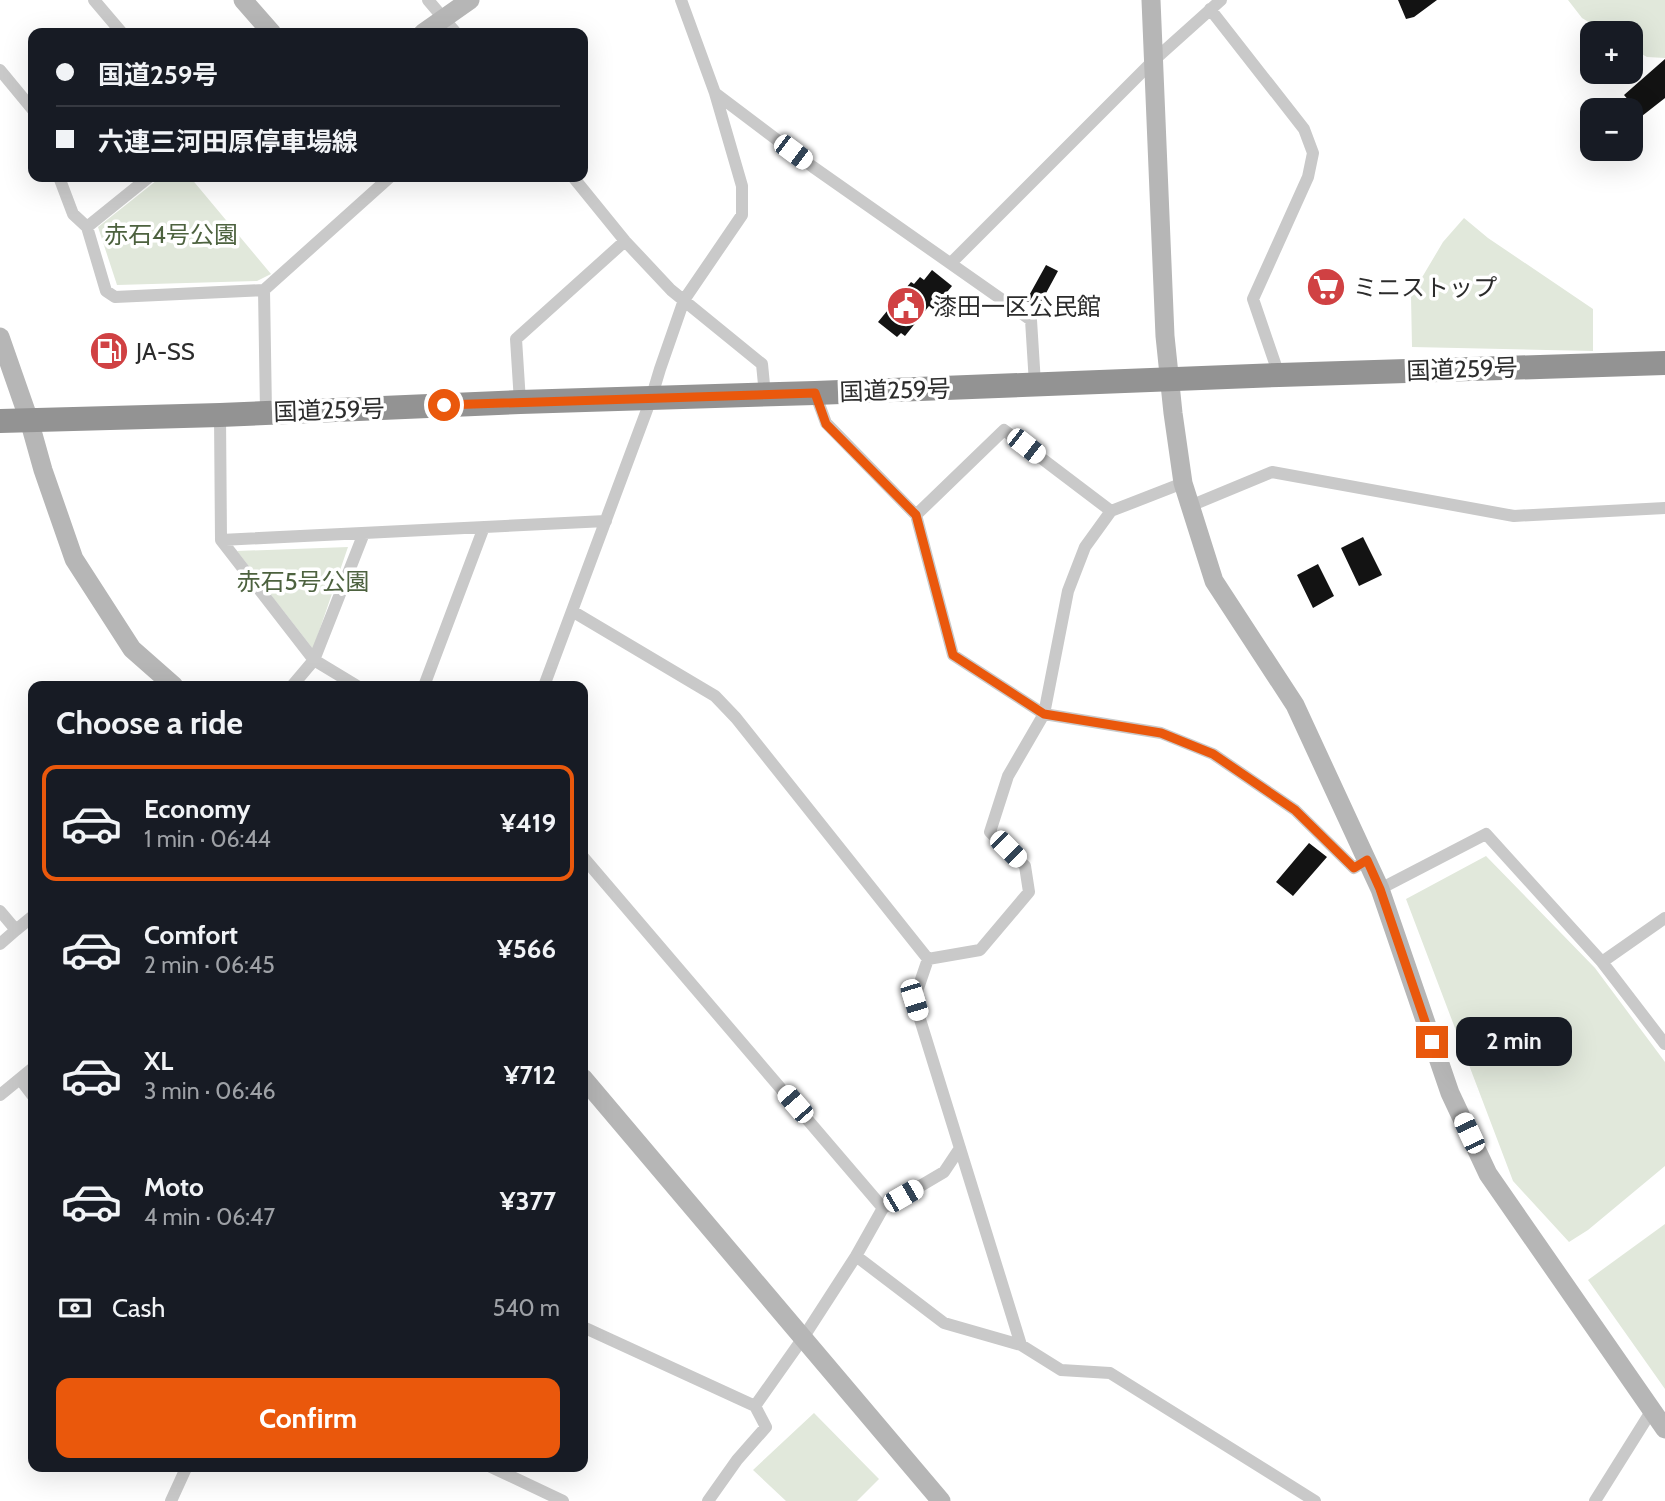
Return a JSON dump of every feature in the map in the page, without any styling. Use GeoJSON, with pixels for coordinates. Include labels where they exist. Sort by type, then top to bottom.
{"type":"FeatureCollection","features":[{"type":"Feature","properties":{"kind":"highway","name":"国道259号"},"geometry":{"type":"LineString","coordinates":[[0,421],[1665,363]]}},
{"type":"Feature","properties":{"kind":"street"},"geometry":{"type":"LineString","coordinates":[[94,0],[118,28]]}},
{"type":"Feature","properties":{"kind":"street"},"geometry":{"type":"LineString","coordinates":[[243,0],[268,28]]}},
{"type":"Feature","properties":{"kind":"street"},"geometry":{"type":"LineString","coordinates":[[428,0],[450,26],[470,0]]}},
{"type":"Feature","properties":{"kind":"street"},"geometry":{"type":"LineString","coordinates":[[546,681],[651,399],[684,300],[742,215],[742,186],[715,93],[681,0]]}},
{"type":"Feature","properties":{"kind":"street"},"geometry":{"type":"LineString","coordinates":[[1151,0],[1169,380],[1183,483],[1214,581],[1295,705],[1367,860],[1380,889],[1450,1093],[1488,1174],[1665,1429]]}},
{"type":"Feature","properties":{"kind":"street"},"geometry":{"type":"LineString","coordinates":[[951,263],[1153,61],[1222,0]]}},
{"type":"Feature","properties":{"kind":"street"},"geometry":{"type":"LineString","coordinates":[[1210,9],[1304,129],[1313,153],[1308,177],[1253,299],[1279,375]]}},
{"type":"Feature","properties":{"kind":"street"},"geometry":{"type":"LineString","coordinates":[[0,70],[28,104]]}},
{"type":"Feature","properties":{"kind":"street"},"geometry":{"type":"LineString","coordinates":[[715,93],[813,167],[1031,320],[1035,384]]}},
{"type":"Feature","properties":{"kind":"street"},"geometry":{"type":"LineString","coordinates":[[61,182],[73,214],[87,227],[106,291],[115,297],[264,290],[384,182]]}},
{"type":"Feature","properties":{"kind":"street"},"geometry":{"type":"LineString","coordinates":[[87,227],[143,182]]}},
{"type":"Feature","properties":{"kind":"street"},"geometry":{"type":"LineString","coordinates":[[577,182],[625,241],[671,290],[762,364],[765,395]]}},
{"type":"Feature","properties":{"kind":"street"},"geometry":{"type":"LineString","coordinates":[[520,402],[516,339],[625,241]]}},
{"type":"Feature","properties":{"kind":"street"},"geometry":{"type":"LineString","coordinates":[[264,290],[266,412]]}},
{"type":"Feature","properties":{"kind":"street"},"geometry":{"type":"LineString","coordinates":[[0,337],[74,559],[132,649],[168,681]]}},
{"type":"Feature","properties":{"kind":"street"},"geometry":{"type":"LineString","coordinates":[[815,393],[826,424],[916,515],[953,655],[1044,714],[1161,733],[1213,754],[1295,810],[1354,868],[1367,860]]}},
{"type":"Feature","properties":{"kind":"street"},"geometry":{"type":"LineString","coordinates":[[220,415],[222,540],[314,660],[349,681]]}},
{"type":"Feature","properties":{"kind":"street"},"geometry":{"type":"LineString","coordinates":[[916,515],[1004,430],[1111,512]]}},
{"type":"Feature","properties":{"kind":"street"},"geometry":{"type":"LineString","coordinates":[[1190,506],[1272,472],[1514,516],[1665,508]]}},
{"type":"Feature","properties":{"kind":"street"},"geometry":{"type":"LineString","coordinates":[[928,959],[980,950],[1029,892],[1025,866],[990,832],[1008,776],[1044,714],[1068,592],[1085,547],[1111,512],[1183,483]]}},
{"type":"Feature","properties":{"kind":"street"},"geometry":{"type":"LineString","coordinates":[[222,540],[606,521]]}},
{"type":"Feature","properties":{"kind":"street"},"geometry":{"type":"LineString","coordinates":[[426,681],[484,527]]}},
{"type":"Feature","properties":{"kind":"street"},"geometry":{"type":"LineString","coordinates":[[296,681],[314,660],[365,533]]}},
{"type":"Feature","properties":{"kind":"street"},"geometry":{"type":"LineString","coordinates":[[572,611],[715,696],[736,718],[928,959]]}},
{"type":"Feature","properties":{"kind":"street"},"geometry":{"type":"LineString","coordinates":[[1380,889],[1486,834],[1602,962],[1665,1044]]}},
{"type":"Feature","properties":{"kind":"street"},"geometry":{"type":"LineString","coordinates":[[588,863],[883,1208]]}},
{"type":"Feature","properties":{"kind":"street"},"geometry":{"type":"LineString","coordinates":[[0,911],[16,930]]}},
{"type":"Feature","properties":{"kind":"street"},"geometry":{"type":"LineString","coordinates":[[1602,962],[1665,918]]}},
{"type":"Feature","properties":{"kind":"street"},"geometry":{"type":"LineString","coordinates":[[0,944],[28,920]]}},
{"type":"Feature","properties":{"kind":"street"},"geometry":{"type":"LineString","coordinates":[[928,959],[914,1000],[1021,1345]]}},
{"type":"Feature","properties":{"kind":"street"},"geometry":{"type":"LineString","coordinates":[[0,1095],[28,1072]]}},
{"type":"Feature","properties":{"kind":"street"},"geometry":{"type":"LineString","coordinates":[[20,1079],[28,1089]]}},
{"type":"Feature","properties":{"kind":"street"},"geometry":{"type":"LineString","coordinates":[[588,1084],[942,1501]]}},
{"type":"Feature","properties":{"kind":"street"},"geometry":{"type":"LineString","coordinates":[[755,1406],[803,1338],[856,1256],[883,1208],[944,1172],[960,1148]]}},
{"type":"Feature","properties":{"kind":"street"},"geometry":{"type":"LineString","coordinates":[[856,1256],[944,1323],[1021,1345],[1061,1370],[1110,1373],[1315,1501]]}},
{"type":"Feature","properties":{"kind":"street"},"geometry":{"type":"LineString","coordinates":[[588,1329],[755,1406],[766,1427],[737,1460],[708,1501]]}},
{"type":"Feature","properties":{"kind":"street"},"geometry":{"type":"LineString","coordinates":[[1595,1501],[1651,1410]]}},
{"type":"Feature","properties":{"kind":"street"},"geometry":{"type":"LineString","coordinates":[[176,1499],[185,1472]]}},
{"type":"Feature","properties":{"kind":"street"},"geometry":{"type":"LineString","coordinates":[[502,1472],[563,1501]]}},
{"type":"Feature","properties":{"kind":"green space"},"geometry":{"type":"Polygon","coordinates":[[[1568,0],[1665,0],[1665,58],[1643,55],[1643,21],[1587,21],[1568,0]]]}},
{"type":"Feature","properties":{"kind":"green space","name":"赤石4号公園"},"geometry":{"type":"Polygon","coordinates":[[[155,182],[194,182],[271,274],[257,281],[117,285],[98,227],[155,182]]]}},
{"type":"Feature","properties":{"kind":"green space"},"geometry":{"type":"Polygon","coordinates":[[[1464,218],[1488,238],[1593,309],[1593,351],[1412,347],[1411,296],[1443,242],[1464,218]]]}},
{"type":"Feature","properties":{"kind":"green space","name":"赤石5号公園"},"geometry":{"type":"Polygon","coordinates":[[[348,547],[313,649],[237,551],[348,547]]]}},
{"type":"Feature","properties":{"kind":"green space"},"geometry":{"type":"Polygon","coordinates":[[[1486,856],[1595,968],[1665,1062],[1665,1166],[1588,1230],[1569,1242],[1513,1181],[1406,899],[1486,856]]]}},
{"type":"Feature","properties":{"kind":"green space"},"geometry":{"type":"Polygon","coordinates":[[[1665,1224],[1665,1389],[1588,1280],[1665,1224]]]}},
{"type":"Feature","properties":{"kind":"green space"},"geometry":{"type":"Polygon","coordinates":[[[814,1413],[879,1479],[857,1501],[786,1501],[753,1470],[814,1413]]]}},
{"type":"Feature","properties":{"kind":"building"},"geometry":{"type":"Polygon","coordinates":[[[1398,0],[1437,0],[1414,17],[1406,19],[1398,0]]]}},
{"type":"Feature","properties":{"kind":"building"},"geometry":{"type":"Polygon","coordinates":[[[1665,59],[1665,98],[1643,115],[1643,98],[1627,98],[1624,95],[1637,84],[1643,84],[1643,78],[1665,59]]]}},
{"type":"Feature","properties":{"kind":"building"},"geometry":{"type":"Polygon","coordinates":[[[1046,265],[1058,271],[1038,308],[1026,301],[1046,265]]]}},
{"type":"Feature","properties":{"kind":"building","name":"漆田一区公民館"},"geometry":{"type":"Polygon","coordinates":[[[932,270],[952,286],[933,309],[929,306],[905,336],[901,333],[897,337],[878,322],[911,282],[914,284],[920,277],[924,280],[932,270]]]}},
{"type":"Feature","properties":{"kind":"building"},"geometry":{"type":"Polygon","coordinates":[[[1363,537],[1382,575],[1359,586],[1341,548],[1363,537]]]}},
{"type":"Feature","properties":{"kind":"building"},"geometry":{"type":"Polygon","coordinates":[[[1318,564],[1334,596],[1313,608],[1297,575],[1318,564]]]}},
{"type":"Feature","properties":{"kind":"building"},"geometry":{"type":"Polygon","coordinates":[[[1309,843],[1327,857],[1293,896],[1276,882],[1309,843]]]}},
{"type":"Feature","properties":{"kind":"place","name":"ミニストップ"},"geometry":{"type":"Point","coordinates":[1326,287]}},
{"type":"Feature","properties":{"kind":"place","name":"漆田一区公民館"},"geometry":{"type":"Point","coordinates":[906,306]}},
{"type":"Feature","properties":{"kind":"place","name":"JA-SS"},"geometry":{"type":"Point","coordinates":[109,351]}},
{"type":"Feature","properties":{"kind":"route"},"geometry":{"type":"LineString","coordinates":[[444,405],[815,393],[826,424],[916,515],[953,655],[1044,714],[1161,733],[1213,754],[1295,810],[1354,868],[1367,860],[1380,889],[1432,1042]]}}]}
